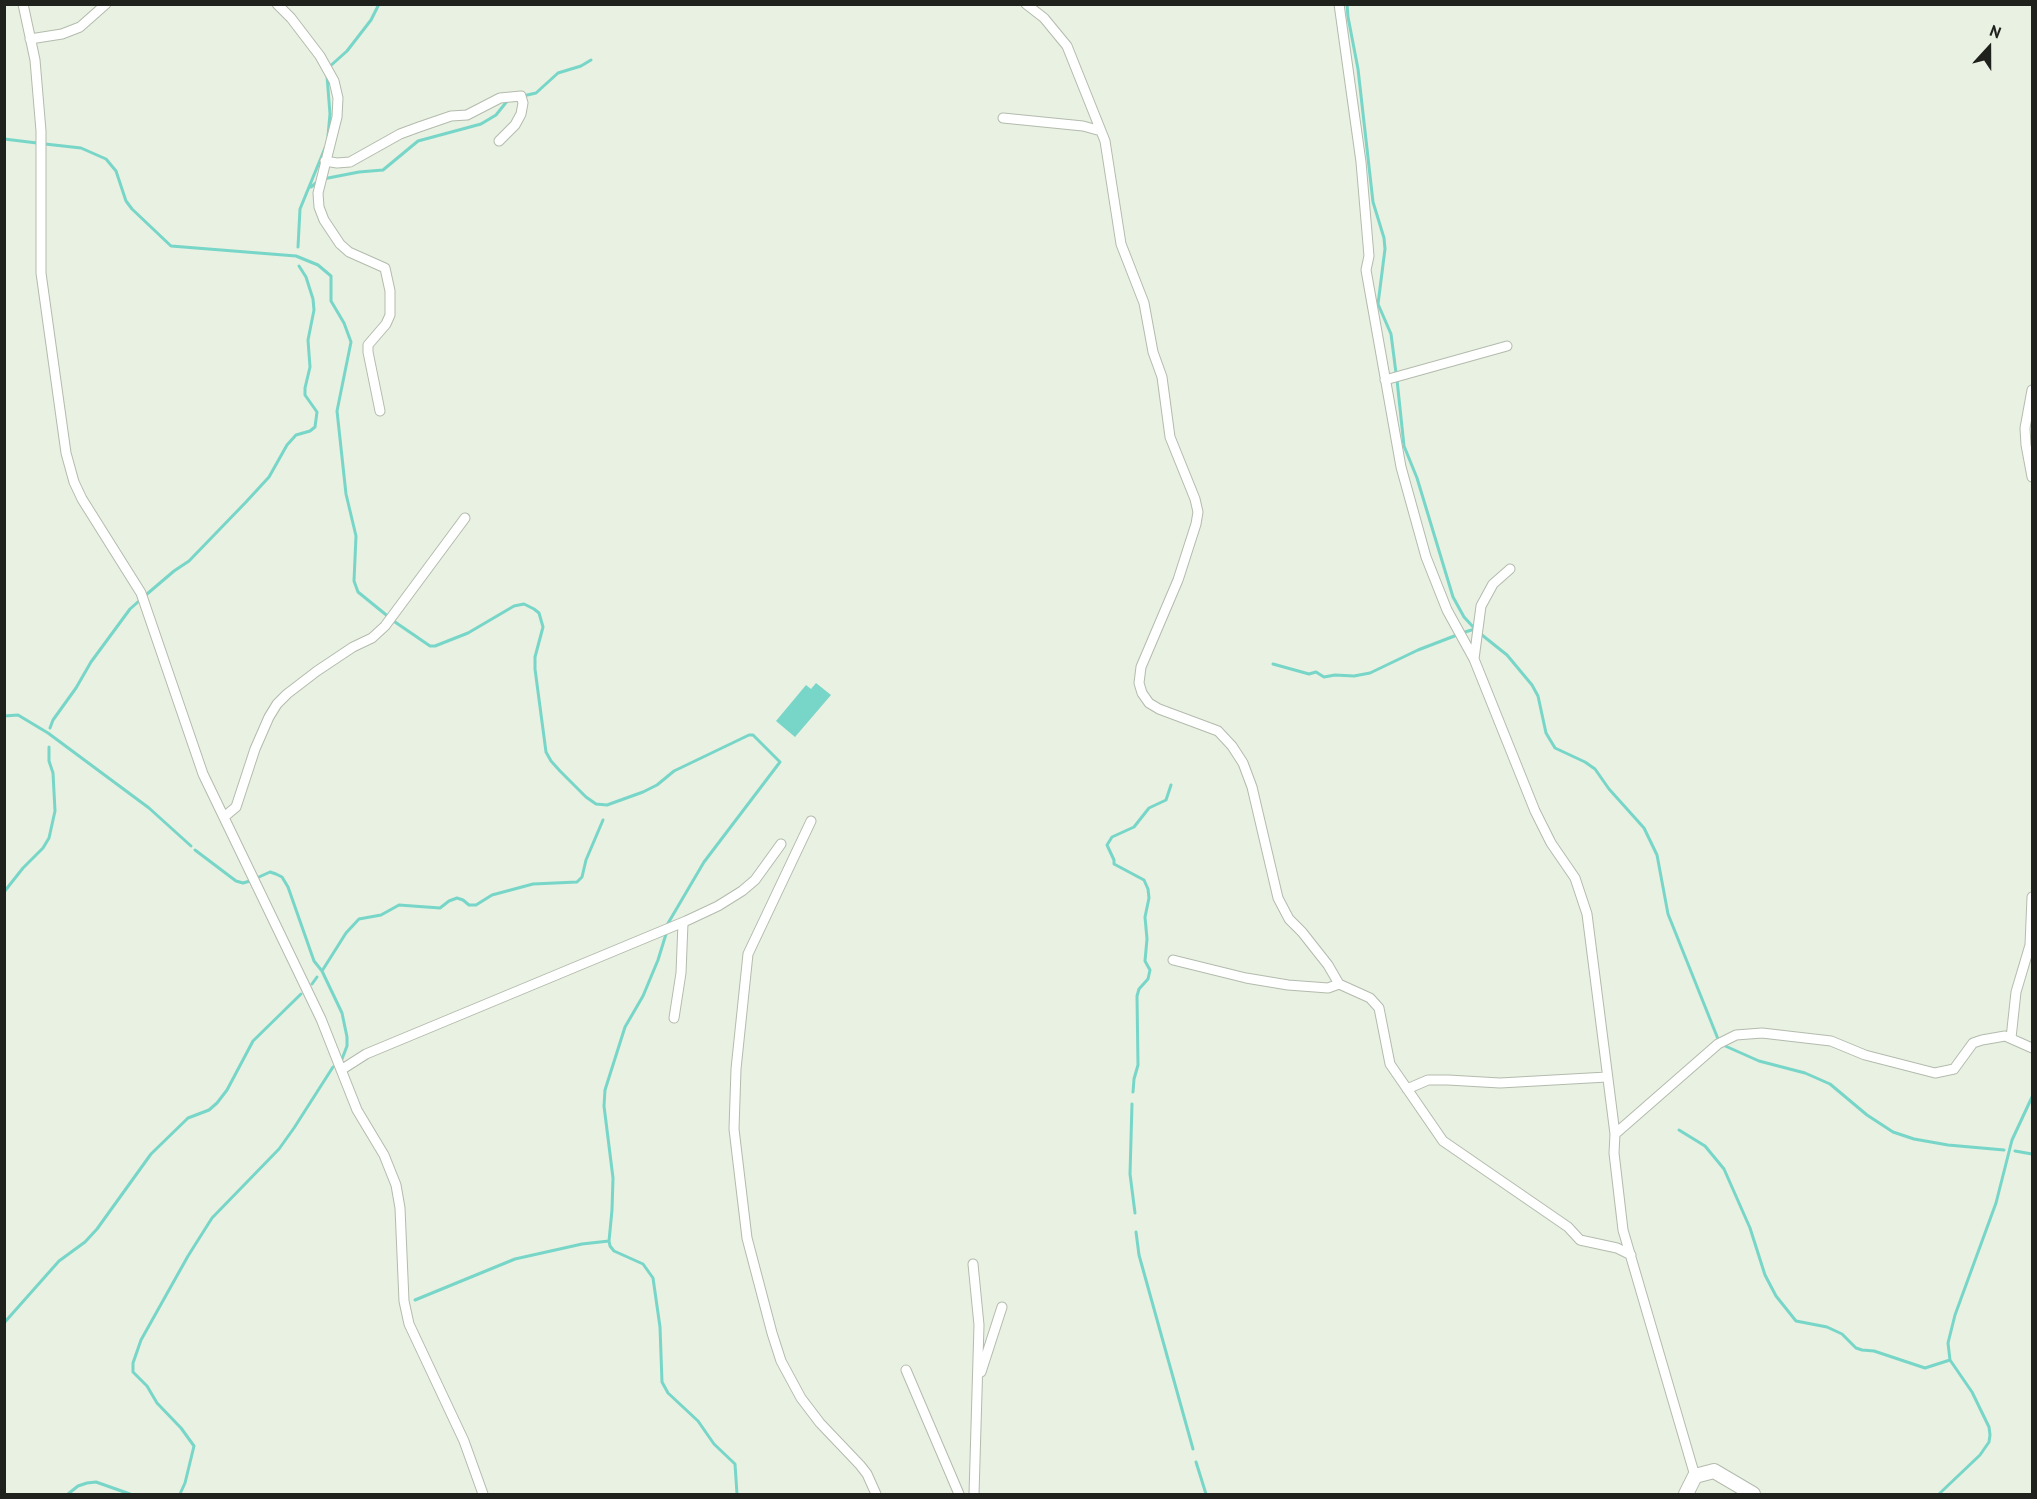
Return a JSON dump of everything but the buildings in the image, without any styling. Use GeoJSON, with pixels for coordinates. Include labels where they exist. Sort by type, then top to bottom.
{"type":"FeatureCollection","features":[{"type":"Feature","properties":{"kind":"street"},"geometry":{"type":"LineString","coordinates":[[23,4],[35,60],[41,131],[41,273],[66,453],[74,482],[82,499],[141,593],[203,774],[321,1019],[357,1110],[384,1155],[396,1185],[400,1208],[404,1301],[409,1324],[464,1441],[483,1494]]}},
{"type":"Feature","properties":{"kind":"street"},"geometry":{"type":"LineString","coordinates":[[30,39],[62,34],[80,27],[106,4]]}},
{"type":"Feature","properties":{"kind":"street"},"geometry":{"type":"LineString","coordinates":[[277,4],[291,18],[320,56],[334,81],[338,98],[337,117],[318,193],[319,207],[324,220],[340,244],[349,252],[385,268],[388,279],[390,315],[386,324],[368,345],[380,411]]}},
{"type":"Feature","properties":{"kind":"street"},"geometry":{"type":"LineString","coordinates":[[1026,4],[1044,18],[1067,46],[1105,141],[1121,244],[1143,303],[1153,352],[1162,376],[1170,436],[1198,512],[1178,580],[1141,667],[1139,683],[1142,693],[1149,703],[1159,709],[1218,731],[1232,746],[1243,763],[1252,787],[1278,898],[1289,919],[1328,965],[1339,984],[1370,998],[1379,1008],[1390,1064],[1443,1141],[1568,1227],[1580,1240],[1617,1248],[1631,1255]]}},
{"type":"Feature","properties":{"kind":"street"},"geometry":{"type":"LineString","coordinates":[[1339,4],[1361,162],[1369,256],[1366,270],[1401,467],[1426,557],[1447,610],[1474,659],[1535,811],[1551,843],[1575,878],[1587,914],[1615,1134],[1614,1153],[1623,1230],[1695,1476],[1686,1494]]}},
{"type":"Feature","properties":{"kind":"street"},"geometry":{"type":"LineString","coordinates":[[325,161],[350,162],[400,134],[418,127],[451,116],[467,115],[500,98],[521,96],[523,103],[521,114],[499,141]]}},
{"type":"Feature","properties":{"kind":"street"},"geometry":{"type":"LineString","coordinates":[[1003,118],[1083,126],[1101,131]]}},
{"type":"Feature","properties":{"kind":"street"},"geometry":{"type":"LineString","coordinates":[[1385,380],[1507,346]]}},
{"type":"Feature","properties":{"kind":"street"},"geometry":{"type":"LineString","coordinates":[[2032,390],[2025,428],[2032,477]]}},
{"type":"Feature","properties":{"kind":"street"},"geometry":{"type":"LineString","coordinates":[[224,817],[236,807],[255,749],[268,717],[277,704],[317,671],[352,647],[372,638],[386,626],[465,518]]}},
{"type":"Feature","properties":{"kind":"street"},"geometry":{"type":"LineString","coordinates":[[1474,659],[1481,606],[1493,584],[1510,569]]}},
{"type":"Feature","properties":{"kind":"street"},"geometry":{"type":"LineString","coordinates":[[811,821],[748,954],[736,1069],[734,1129],[747,1238],[781,1362],[801,1398],[820,1423],[860,1465],[876,1494]]}},
{"type":"Feature","properties":{"kind":"street"},"geometry":{"type":"LineString","coordinates":[[341,1070],[366,1054],[683,923],[718,906],[755,880],[781,844]]}},
{"type":"Feature","properties":{"kind":"street"},"geometry":{"type":"LineString","coordinates":[[2011,1038],[2016,992],[2030,945],[2032,897]]}},
{"type":"Feature","properties":{"kind":"street"},"geometry":{"type":"LineString","coordinates":[[674,1018],[681,973],[683,923]]}},
{"type":"Feature","properties":{"kind":"street"},"geometry":{"type":"LineString","coordinates":[[1173,960],[1246,978],[1288,985],[1328,988],[1339,984]]}},
{"type":"Feature","properties":{"kind":"street"},"geometry":{"type":"LineString","coordinates":[[1615,1134],[1718,1044],[1736,1035],[1762,1033],[1831,1041],[1865,1054],[1935,1073],[1954,1069],[1973,1043],[1999,1036],[2011,1038],[2032,1048]]}},
{"type":"Feature","properties":{"kind":"street"},"geometry":{"type":"LineString","coordinates":[[1407,1089],[1428,1080],[1500,1083],[1607,1077]]}},
{"type":"Feature","properties":{"kind":"street"},"geometry":{"type":"LineString","coordinates":[[973,1264],[980,1325],[974,1494]]}},
{"type":"Feature","properties":{"kind":"street"},"geometry":{"type":"LineString","coordinates":[[977,1383],[1002,1307]]}},
{"type":"Feature","properties":{"kind":"street"},"geometry":{"type":"LineString","coordinates":[[906,1370],[959,1494]]}},
{"type":"Feature","properties":{"kind":"street"},"geometry":{"type":"LineString","coordinates":[[1695,1476],[1714,1471],[1753,1494]]}},
{"type":"Feature","properties":{"kind":"water"},"geometry":{"type":"Polygon","coordinates":[[[816,683],[831,695],[795,737],[776,721],[806,685],[811,689],[816,683]]]}},
{"type":"Feature","properties":{"kind":"waterway"},"geometry":{"type":"LineString","coordinates":[[328,68],[347,51],[371,20],[379,4]]}},
{"type":"Feature","properties":{"kind":"waterway"},"geometry":{"type":"LineString","coordinates":[[1347,4],[1358,69],[1373,202],[1384,238],[1385,249],[1378,304],[1391,334],[1396,373]]}},
{"type":"Feature","properties":{"kind":"waterway"},"geometry":{"type":"LineString","coordinates":[[523,96],[536,93],[558,73],[581,66],[591,60]]}},
{"type":"Feature","properties":{"kind":"waterway"},"geometry":{"type":"LineString","coordinates":[[327,76],[330,114],[328,136]]}},
{"type":"Feature","properties":{"kind":"waterway"},"geometry":{"type":"LineString","coordinates":[[323,179],[383,170],[418,141],[481,124],[496,115],[508,100]]}},
{"type":"Feature","properties":{"kind":"waterway"},"geometry":{"type":"LineString","coordinates":[[4,139],[37,143]]}},
{"type":"Feature","properties":{"kind":"waterway"},"geometry":{"type":"LineString","coordinates":[[45,144],[81,148],[106,159],[116,171],[126,201],[171,246],[296,256],[318,265],[331,276],[331,301],[344,323],[351,342],[337,411],[346,494],[356,536],[354,581],[358,592],[390,618]]}},
{"type":"Feature","properties":{"kind":"waterway"},"geometry":{"type":"LineString","coordinates":[[298,247],[300,209],[325,148]]}},
{"type":"Feature","properties":{"kind":"waterway"},"geometry":{"type":"LineString","coordinates":[[311,187],[317,182]]}},
{"type":"Feature","properties":{"kind":"waterway"},"geometry":{"type":"LineString","coordinates":[[147,594],[189,561],[246,502],[269,477],[287,445],[296,435],[315,427],[317,412],[305,395],[310,367],[308,340],[314,310],[313,299],[306,277],[299,266]]}},
{"type":"Feature","properties":{"kind":"waterway"},"geometry":{"type":"LineString","coordinates":[[1397,380],[1404,446],[1417,478],[1453,597],[1464,617],[1475,629]]}},
{"type":"Feature","properties":{"kind":"waterway"},"geometry":{"type":"LineString","coordinates":[[50,728],[91,662],[130,609],[139,601]]}},
{"type":"Feature","properties":{"kind":"waterway"},"geometry":{"type":"LineString","coordinates":[[395,622],[430,646],[435,646],[468,633],[514,606],[524,604],[539,613],[543,627],[535,657],[535,669],[546,752],[560,771],[596,804],[607,805],[643,792],[657,785],[674,771],[749,735],[753,735],[780,762],[704,862],[667,925]]}},
{"type":"Feature","properties":{"kind":"waterway"},"geometry":{"type":"LineString","coordinates":[[1465,632],[1475,629]]}},
{"type":"Feature","properties":{"kind":"waterway"},"geometry":{"type":"LineString","coordinates":[[1273,664],[1309,674],[1316,672],[1324,677],[1354,676],[1370,673],[1418,650],[1457,635]]}},
{"type":"Feature","properties":{"kind":"waterway"},"geometry":{"type":"LineString","coordinates":[[1482,635],[1507,655],[1532,685],[1538,696],[1546,733],[1555,748],[1595,769],[1609,789],[1644,828],[1657,855],[1668,914],[1718,1039]]}},
{"type":"Feature","properties":{"kind":"waterway"},"geometry":{"type":"LineString","coordinates":[[4,716],[18,715],[48,733],[149,808],[191,846]]}},
{"type":"Feature","properties":{"kind":"waterway"},"geometry":{"type":"LineString","coordinates":[[4,892],[49,838],[55,811],[49,747]]}},
{"type":"Feature","properties":{"kind":"waterway"},"geometry":{"type":"LineString","coordinates":[[1133,1092],[1138,1065],[1137,996],[1139,989],[1148,979],[1150,970],[1145,961],[1147,939],[1145,917],[1149,898],[1144,880],[1114,864],[1107,845],[1112,837],[1134,827],[1149,808],[1166,800],[1171,785]]}},
{"type":"Feature","properties":{"kind":"waterway"},"geometry":{"type":"LineString","coordinates":[[322,971],[346,933],[359,919],[381,915],[399,905],[440,908],[457,898],[469,905],[476,905],[492,895],[533,884],[577,882],[582,877],[586,860],[603,820]]}},
{"type":"Feature","properties":{"kind":"waterway"},"geometry":{"type":"LineString","coordinates":[[195,850],[236,881],[243,883],[250,881]]}},
{"type":"Feature","properties":{"kind":"waterway"},"geometry":{"type":"LineString","coordinates":[[259,877],[270,872],[276,874],[282,877],[288,887],[314,961],[322,971],[342,1013],[347,1037],[347,1046],[342,1059]]}},
{"type":"Feature","properties":{"kind":"waterway"},"geometry":{"type":"LineString","coordinates":[[666,934],[643,996],[625,1027],[605,1090],[604,1106],[613,1178],[609,1241],[614,1251],[643,1264],[653,1278],[660,1327],[662,1382],[668,1393],[698,1421],[714,1444],[735,1464],[737,1494]]}},
{"type":"Feature","properties":{"kind":"waterway"},"geometry":{"type":"LineString","coordinates":[[312,984],[317,977]]}},
{"type":"Feature","properties":{"kind":"waterway"},"geometry":{"type":"LineString","coordinates":[[4,1323],[59,1261],[85,1242],[97,1229],[151,1154],[188,1118],[209,1110],[217,1103],[227,1090],[253,1041],[301,994]]}},
{"type":"Feature","properties":{"kind":"waterway"},"geometry":{"type":"LineString","coordinates":[[1723,1045],[1759,1061],[1805,1073],[1830,1084],[1867,1115],[1893,1132],[1914,1139],[1948,1145],[2004,1150]]}},
{"type":"Feature","properties":{"kind":"waterway"},"geometry":{"type":"LineString","coordinates":[[180,1494],[194,1446],[181,1428],[157,1403],[147,1386],[133,1372],[133,1363],[141,1340],[212,1218],[279,1149],[333,1067]]}},
{"type":"Feature","properties":{"kind":"waterway"},"geometry":{"type":"LineString","coordinates":[[1939,1494],[1980,1455],[1989,1442],[1989,1427],[1972,1392],[1950,1360],[1948,1343],[1955,1315],[1996,1203],[2012,1140],[2032,1097]]}},
{"type":"Feature","properties":{"kind":"waterway"},"geometry":{"type":"LineString","coordinates":[[1132,1104],[1130,1174],[1135,1213]]}},
{"type":"Feature","properties":{"kind":"waterway"},"geometry":{"type":"LineString","coordinates":[[1679,1130],[1705,1146],[1724,1169],[1750,1228],[1765,1275],[1776,1296],[1796,1321],[1827,1327],[1842,1334],[1856,1348],[1874,1351],[1925,1368],[1950,1360]]}},
{"type":"Feature","properties":{"kind":"waterway"},"geometry":{"type":"LineString","coordinates":[[2015,1151],[2032,1154]]}},
{"type":"Feature","properties":{"kind":"waterway"},"geometry":{"type":"LineString","coordinates":[[1136,1232],[1139,1255],[1193,1449]]}},
{"type":"Feature","properties":{"kind":"waterway"},"geometry":{"type":"LineString","coordinates":[[415,1300],[515,1259],[582,1244],[609,1241]]}},
{"type":"Feature","properties":{"kind":"waterway"},"geometry":{"type":"LineString","coordinates":[[1196,1462],[1206,1494]]}},
{"type":"Feature","properties":{"kind":"waterway"},"geometry":{"type":"LineString","coordinates":[[68,1494],[78,1486],[96,1482],[130,1494]]}}]}
